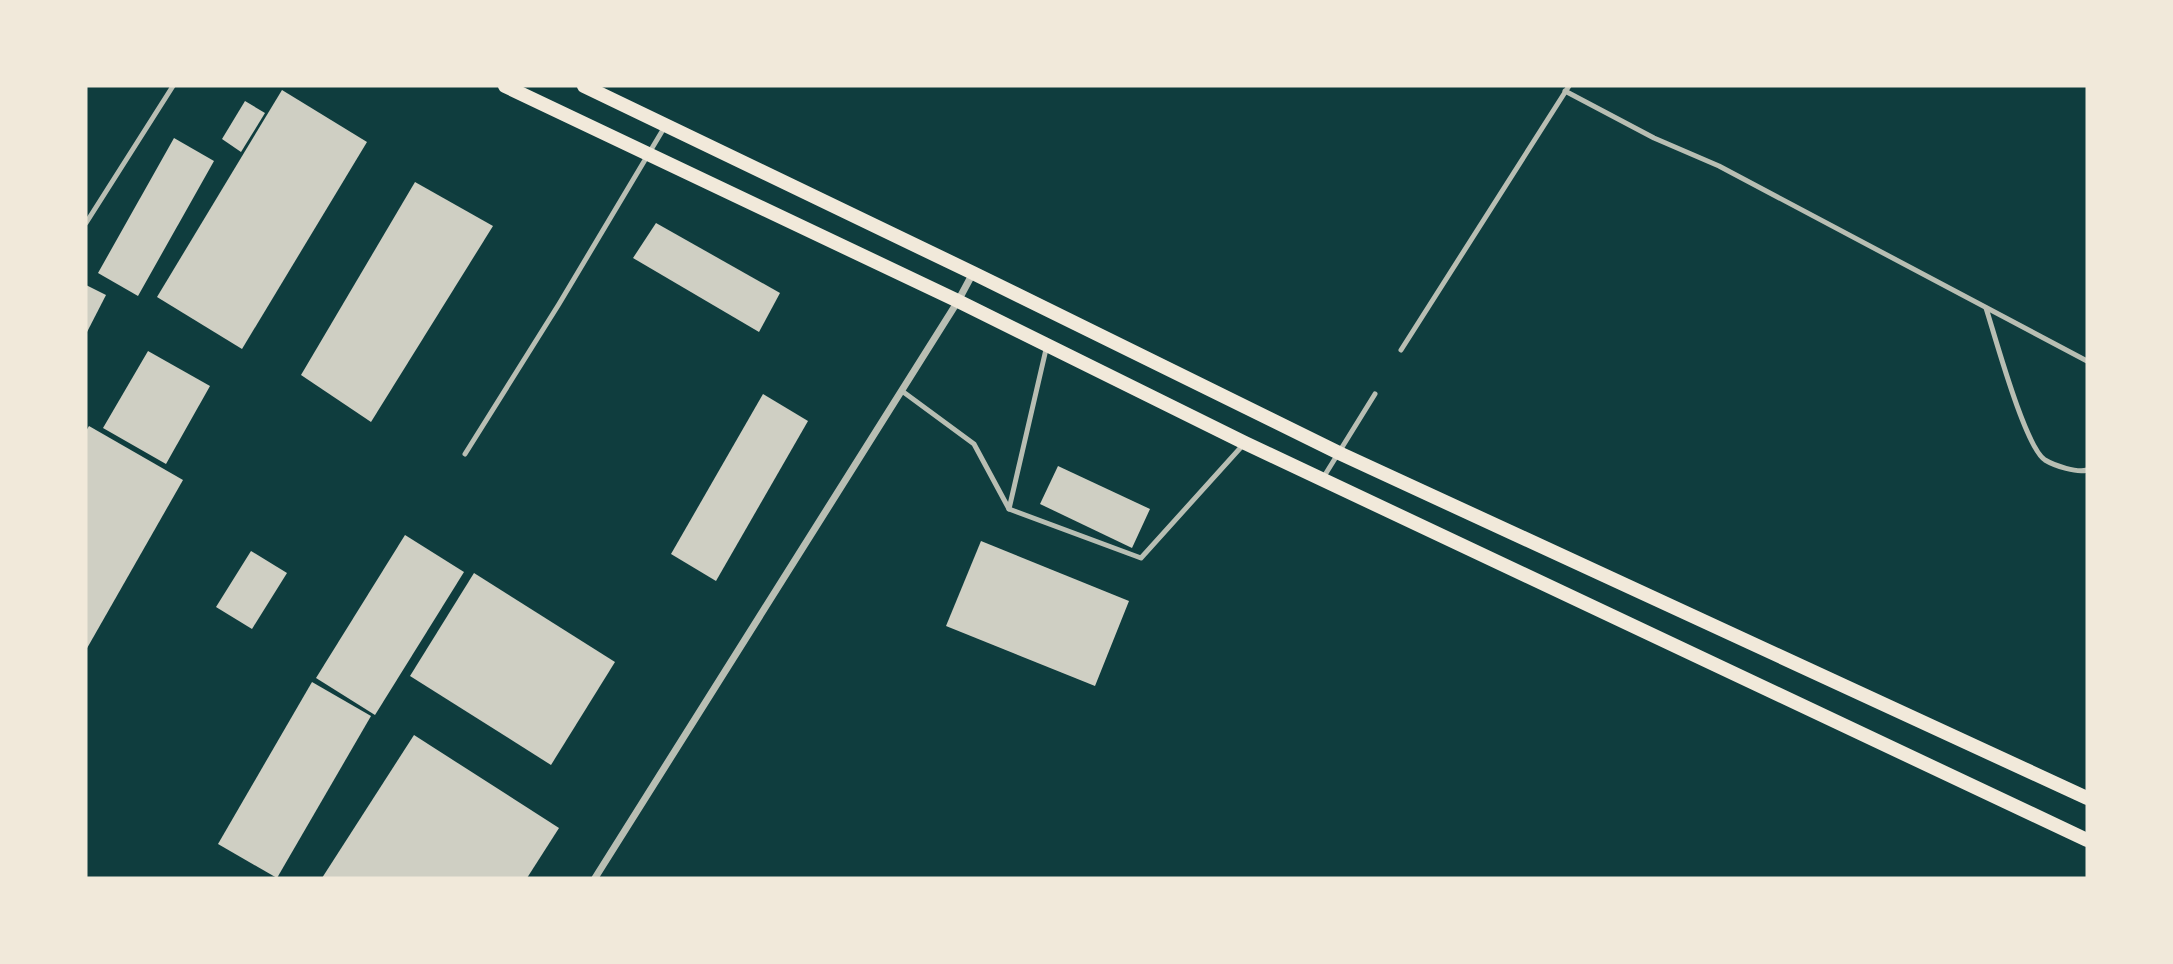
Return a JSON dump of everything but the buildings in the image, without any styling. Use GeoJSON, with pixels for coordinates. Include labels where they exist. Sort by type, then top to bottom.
{"type":"FeatureCollection","features":[{"type":"Feature","properties":{"kind":"main road"},"geometry":{"type":"LineString","coordinates":[[505,86],[958,301],[1245,443],[2087,840]]}},
{"type":"Feature","properties":{"kind":"main road"},"geometry":{"type":"LineString","coordinates":[[584,86],[1339,453],[2087,798]]}},
{"type":"Feature","properties":{"kind":"street"},"geometry":{"type":"LineString","coordinates":[[594,878],[902,391],[973,273]]}},
{"type":"Feature","properties":{"kind":"lane"},"geometry":{"type":"LineString","coordinates":[[86,223],[173,86]]}},
{"type":"Feature","properties":{"kind":"lane"},"geometry":{"type":"LineString","coordinates":[[1401,350],[1567,88],[1654,138],[1718,166],[2087,361]]}},
{"type":"Feature","properties":{"kind":"lane"},"geometry":{"type":"LineString","coordinates":[[465,454],[559,304],[665,125]]}},
{"type":"Feature","properties":{"kind":"lane"},"geometry":{"type":"LineString","coordinates":[[1986,308],[2028,435],[2044,460],[2080,472],[2087,470]]}},
{"type":"Feature","properties":{"kind":"lane"},"geometry":{"type":"LineString","coordinates":[[1009,509],[1048,345]]}},
{"type":"Feature","properties":{"kind":"lane"},"geometry":{"type":"LineString","coordinates":[[902,391],[974,443],[1009,509],[1141,558],[1245,443]]}},
{"type":"Feature","properties":{"kind":"lane"},"geometry":{"type":"LineString","coordinates":[[1322,479],[1375,394]]}}]}
